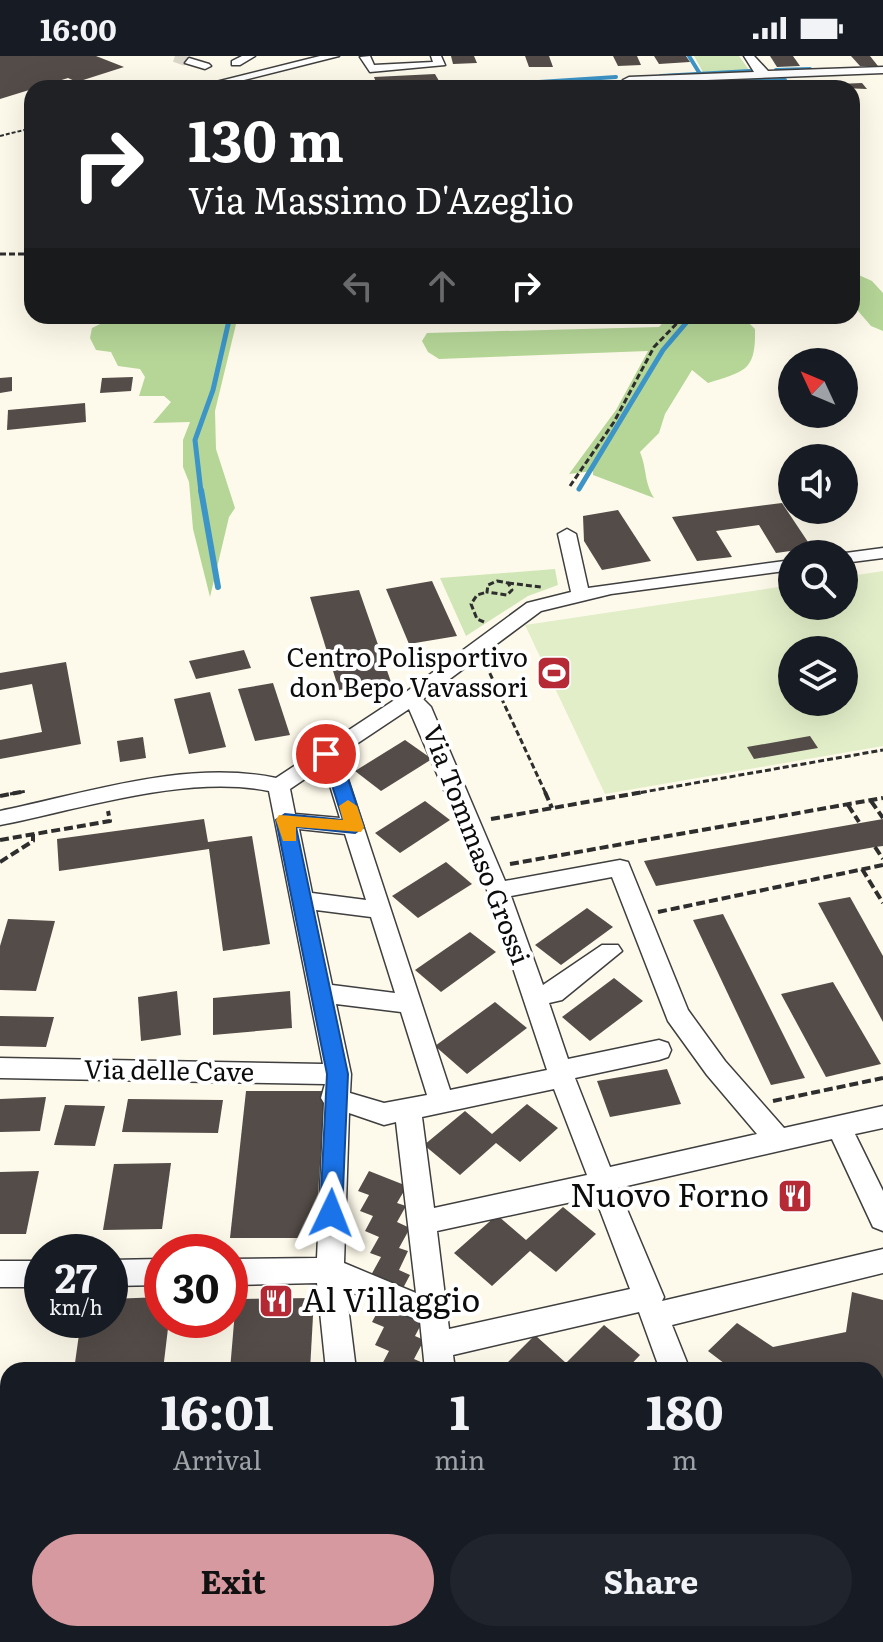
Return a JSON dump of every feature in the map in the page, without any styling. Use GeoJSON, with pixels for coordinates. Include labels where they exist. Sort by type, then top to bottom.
{"type":"FeatureCollection","features":[{"type":"Feature","properties":{"kind":"street"},"geometry":{"type":"LineString","coordinates":[[236,63],[250,56]]}},
{"type":"Feature","properties":{"kind":"street"},"geometry":{"type":"LineString","coordinates":[[232,80],[334,56]]}},
{"type":"Feature","properties":{"kind":"street"},"geometry":{"type":"LineString","coordinates":[[365,57],[370,69],[439,65],[436,56]]}},
{"type":"Feature","properties":{"kind":"street"},"geometry":{"type":"LineString","coordinates":[[749,56],[759,71],[765,74]]}},
{"type":"Feature","properties":{"kind":"street"},"geometry":{"type":"LineString","coordinates":[[189,61],[213,66]]}},
{"type":"Feature","properties":{"kind":"street"},"geometry":{"type":"LineString","coordinates":[[629,80],[883,70]]}},
{"type":"Feature","properties":{"kind":"street"},"geometry":{"type":"LineString","coordinates":[[567,534],[580,593]]}},
{"type":"Feature","properties":{"kind":"street"},"geometry":{"type":"LineString","coordinates":[[858,556],[883,553]]}},
{"type":"Feature","properties":{"kind":"street"},"geometry":{"type":"LineString","coordinates":[[0,818],[207,779],[259,781],[279,786],[409,700],[520,614],[580,593],[778,567]]}},
{"type":"Feature","properties":{"kind":"street","name":"Via Tommaso Grossi"},"geometry":{"type":"LineString","coordinates":[[409,700],[421,707],[471,822],[562,1074],[672,1362]]}},
{"type":"Feature","properties":{"kind":"street"},"geometry":{"type":"LineString","coordinates":[[326,754],[333,761],[355,827],[408,1004],[442,1103]]}},
{"type":"Feature","properties":{"kind":"street"},"geometry":{"type":"LineString","coordinates":[[279,786],[322,993],[336,1086],[330,1270],[340,1362]]}},
{"type":"Feature","properties":{"kind":"street"},"geometry":{"type":"LineString","coordinates":[[285,820],[355,827]]}},
{"type":"Feature","properties":{"kind":"street"},"geometry":{"type":"LineString","coordinates":[[493,879],[618,867],[640,915],[677,1014],[716,1068],[778,1140]]}},
{"type":"Feature","properties":{"kind":"street"},"geometry":{"type":"LineString","coordinates":[[304,900],[379,910]]}},
{"type":"Feature","properties":{"kind":"street","name":"Via Tommaso Grossi"},"geometry":{"type":"LineString","coordinates":[[534,996],[554,993],[610,951]]}},
{"type":"Feature","properties":{"kind":"street"},"geometry":{"type":"LineString","coordinates":[[322,993],[408,1004]]}},
{"type":"Feature","properties":{"kind":"street"},"geometry":{"type":"LineString","coordinates":[[562,1074],[659,1050]]}},
{"type":"Feature","properties":{"kind":"street","name":"Via delle Cave"},"geometry":{"type":"LineString","coordinates":[[0,1068],[336,1086],[384,1114],[562,1074]]}},
{"type":"Feature","properties":{"kind":"street"},"geometry":{"type":"LineString","coordinates":[[408,1111],[438,1358],[653,1306],[883,1261]]}},
{"type":"Feature","properties":{"kind":"street"},"geometry":{"type":"LineString","coordinates":[[420,1223],[883,1117]]}},
{"type":"Feature","properties":{"kind":"street"},"geometry":{"type":"LineString","coordinates":[[839,1127],[883,1219]]}},
{"type":"Feature","properties":{"kind":"street"},"geometry":{"type":"LineString","coordinates":[[248,1272],[330,1270],[419,1308],[431,1309]]}},
{"type":"Feature","properties":{"kind":"street"},"geometry":{"type":"LineString","coordinates":[[0,1274],[24,1274]]}},
{"type":"Feature","properties":{"kind":"path"},"geometry":{"type":"LineString","coordinates":[[0,136],[24,130]]}},
{"type":"Feature","properties":{"kind":"path"},"geometry":{"type":"LineString","coordinates":[[0,254],[24,254]]}},
{"type":"Feature","properties":{"kind":"path"},"geometry":{"type":"LineString","coordinates":[[570,486],[614,422],[654,347],[676,324]]}},
{"type":"Feature","properties":{"kind":"path"},"geometry":{"type":"LineString","coordinates":[[487,592],[488,585],[497,581],[546,587]]}},
{"type":"Feature","properties":{"kind":"path"},"geometry":{"type":"LineString","coordinates":[[490,625],[477,619],[471,604],[477,595],[487,592],[495,596],[507,595],[512,590],[508,583]]}},
{"type":"Feature","properties":{"kind":"path"},"geometry":{"type":"LineString","coordinates":[[478,647],[552,808]]}},
{"type":"Feature","properties":{"kind":"path"},"geometry":{"type":"LineString","coordinates":[[471,822],[883,750]]}},
{"type":"Feature","properties":{"kind":"path"},"geometry":{"type":"LineString","coordinates":[[493,879],[883,798]]}},
{"type":"Feature","properties":{"kind":"path"},"geometry":{"type":"LineString","coordinates":[[871,801],[883,818]]}},
{"type":"Feature","properties":{"kind":"path"},"geometry":{"type":"LineString","coordinates":[[848,805],[859,822]]}},
{"type":"Feature","properties":{"kind":"path"},"geometry":{"type":"LineString","coordinates":[[0,862],[33,841],[33,834]]}},
{"type":"Feature","properties":{"kind":"path"},"geometry":{"type":"LineString","coordinates":[[875,847],[883,859]]}},
{"type":"Feature","properties":{"kind":"path"},"geometry":{"type":"LineString","coordinates":[[640,915],[883,865]]}},
{"type":"Feature","properties":{"kind":"path"},"geometry":{"type":"LineString","coordinates":[[862,869],[883,903]]}},
{"type":"Feature","properties":{"kind":"path"},"geometry":{"type":"LineString","coordinates":[[751,1106],[883,1078]]}},
{"type":"Feature","properties":{"kind":"green space"},"geometry":{"type":"Polygon","coordinates":[[[694,56],[739,56],[749,70],[703,72],[694,56]]]}},
{"type":"Feature","properties":{"kind":"green space"},"geometry":{"type":"Polygon","coordinates":[[[860,276],[872,281],[883,293],[883,331],[871,326],[860,313],[860,276]]]}},
{"type":"Feature","properties":{"kind":"green space"},"geometry":{"type":"Polygon","coordinates":[[[100,324],[236,324],[215,411],[216,449],[235,508],[229,517],[210,597],[193,529],[189,482],[183,467],[183,440],[190,422],[153,423],[171,402],[164,396],[139,396],[145,377],[140,369],[118,366],[111,352],[96,350],[90,338],[92,328],[100,324]]]}},
{"type":"Feature","properties":{"kind":"green space"},"geometry":{"type":"Polygon","coordinates":[[[662,324],[750,324],[755,329],[755,343],[750,361],[739,372],[708,383],[692,370],[665,414],[659,433],[640,452],[654,498],[593,475],[593,471],[569,474],[616,410],[648,351],[439,359],[428,352],[422,341],[427,333],[659,327],[662,324]]]}},
{"type":"Feature","properties":{"kind":"green space"},"geometry":{"type":"Polygon","coordinates":[[[555,569],[558,585],[528,596],[466,636],[440,578],[555,569]]]}},
{"type":"Feature","properties":{"kind":"green space"},"geometry":{"type":"Polygon","coordinates":[[[883,571],[883,746],[605,794],[525,625],[778,587],[778,620],[858,620],[858,575],[883,571]]]}},
{"type":"Feature","properties":{"kind":"building"},"geometry":{"type":"Polygon","coordinates":[[[0,56],[96,56],[124,67],[83,80],[24,80],[24,92],[0,99],[0,56]]]}},
{"type":"Feature","properties":{"kind":"building"},"geometry":{"type":"Polygon","coordinates":[[[451,56],[474,56],[477,63],[453,64],[451,56]]]}},
{"type":"Feature","properties":{"kind":"building"},"geometry":{"type":"Polygon","coordinates":[[[525,56],[549,56],[553,67],[529,67],[525,56]]]}},
{"type":"Feature","properties":{"kind":"building"},"geometry":{"type":"Polygon","coordinates":[[[613,56],[637,56],[641,65],[618,66],[613,56]]]}},
{"type":"Feature","properties":{"kind":"building"},"geometry":{"type":"Polygon","coordinates":[[[654,56],[686,56],[690,62],[659,64],[654,56]]]}},
{"type":"Feature","properties":{"kind":"building"},"geometry":{"type":"Polygon","coordinates":[[[770,56],[793,56],[800,66],[777,67],[770,56]]]}},
{"type":"Feature","properties":{"kind":"building"},"geometry":{"type":"Polygon","coordinates":[[[851,56],[870,56],[878,66],[860,66],[851,56]]]}},
{"type":"Feature","properties":{"kind":"building"},"geometry":{"type":"Polygon","coordinates":[[[435,74],[438,80],[375,80],[374,77],[435,74]]]}},
{"type":"Feature","properties":{"kind":"building"},"geometry":{"type":"Polygon","coordinates":[[[12,377],[12,391],[0,393],[0,378],[12,377]]]}},
{"type":"Feature","properties":{"kind":"building"},"geometry":{"type":"Polygon","coordinates":[[[133,377],[131,391],[100,393],[102,378],[133,377]]]}},
{"type":"Feature","properties":{"kind":"building"},"geometry":{"type":"Polygon","coordinates":[[[85,403],[86,422],[7,430],[8,410],[85,403]]]}},
{"type":"Feature","properties":{"kind":"building"},"geometry":{"type":"Polygon","coordinates":[[[778,504],[778,524],[796,524],[807,540],[778,540],[776,553],[759,525],[716,531],[732,557],[697,561],[672,517],[778,504]]]}},
{"type":"Feature","properties":{"kind":"building"},"geometry":{"type":"Polygon","coordinates":[[[618,510],[651,561],[602,570],[584,541],[583,516],[618,510]]]}},
{"type":"Feature","properties":{"kind":"building"},"geometry":{"type":"Polygon","coordinates":[[[432,581],[457,636],[409,644],[386,589],[432,581]]]}},
{"type":"Feature","properties":{"kind":"building"},"geometry":{"type":"Polygon","coordinates":[[[359,590],[391,682],[339,690],[310,597],[359,590]]]}},
{"type":"Feature","properties":{"kind":"building"},"geometry":{"type":"Polygon","coordinates":[[[244,650],[251,668],[196,679],[189,661],[244,650]]]}},
{"type":"Feature","properties":{"kind":"building"},"geometry":{"type":"Polygon","coordinates":[[[66,662],[81,744],[0,759],[0,740],[42,732],[32,684],[0,690],[0,673],[66,662]]]}},
{"type":"Feature","properties":{"kind":"building"},"geometry":{"type":"Polygon","coordinates":[[[273,683],[290,735],[255,741],[238,689],[273,683]]]}},
{"type":"Feature","properties":{"kind":"building"},"geometry":{"type":"Polygon","coordinates":[[[210,692],[226,747],[189,754],[174,699],[210,692]]]}},
{"type":"Feature","properties":{"kind":"building"},"geometry":{"type":"Polygon","coordinates":[[[810,736],[818,748],[754,759],[747,747],[810,736]]]}},
{"type":"Feature","properties":{"kind":"building"},"geometry":{"type":"Polygon","coordinates":[[[143,737],[146,758],[120,762],[117,741],[143,737]]]}},
{"type":"Feature","properties":{"kind":"building"},"geometry":{"type":"Polygon","coordinates":[[[405,740],[432,759],[381,791],[355,771],[405,740]]]}},
{"type":"Feature","properties":{"kind":"building"},"geometry":{"type":"Polygon","coordinates":[[[425,801],[450,820],[400,853],[375,833],[425,801]]]}},
{"type":"Feature","properties":{"kind":"building"},"geometry":{"type":"Polygon","coordinates":[[[204,819],[208,842],[252,836],[270,944],[223,951],[209,849],[59,871],[57,839],[204,819]]]}},
{"type":"Feature","properties":{"kind":"building"},"geometry":{"type":"Polygon","coordinates":[[[883,819],[883,846],[656,886],[644,861],[883,819]]]}},
{"type":"Feature","properties":{"kind":"building"},"geometry":{"type":"Polygon","coordinates":[[[446,862],[472,884],[418,918],[392,896],[446,862]]]}},
{"type":"Feature","properties":{"kind":"building"},"geometry":{"type":"Polygon","coordinates":[[[850,897],[883,956],[883,1022],[818,903],[850,897]]]}},
{"type":"Feature","properties":{"kind":"building"},"geometry":{"type":"Polygon","coordinates":[[[587,908],[613,927],[561,965],[535,945],[587,908]]]}},
{"type":"Feature","properties":{"kind":"building"},"geometry":{"type":"Polygon","coordinates":[[[723,914],[805,1078],[771,1085],[693,920],[723,914]]]}},
{"type":"Feature","properties":{"kind":"building"},"geometry":{"type":"Polygon","coordinates":[[[8,919],[55,921],[36,991],[0,990],[0,946],[8,919]]]}},
{"type":"Feature","properties":{"kind":"building"},"geometry":{"type":"Polygon","coordinates":[[[470,932],[496,952],[441,992],[415,970],[470,932]]]}},
{"type":"Feature","properties":{"kind":"building"},"geometry":{"type":"Polygon","coordinates":[[[614,978],[643,1001],[590,1041],[562,1017],[614,978]]]}},
{"type":"Feature","properties":{"kind":"building"},"geometry":{"type":"Polygon","coordinates":[[[833,982],[881,1064],[826,1077],[781,994],[833,982]]]}},
{"type":"Feature","properties":{"kind":"building"},"geometry":{"type":"Polygon","coordinates":[[[177,991],[181,1035],[141,1041],[138,997],[177,991]]]}},
{"type":"Feature","properties":{"kind":"building"},"geometry":{"type":"Polygon","coordinates":[[[290,991],[292,1028],[213,1035],[213,998],[290,991]]]}},
{"type":"Feature","properties":{"kind":"building"},"geometry":{"type":"Polygon","coordinates":[[[495,1002],[527,1028],[467,1074],[435,1046],[495,1002]]]}},
{"type":"Feature","properties":{"kind":"building"},"geometry":{"type":"Polygon","coordinates":[[[0,1016],[54,1017],[46,1047],[0,1046],[0,1016]]]}},
{"type":"Feature","properties":{"kind":"building"},"geometry":{"type":"Polygon","coordinates":[[[667,1069],[681,1104],[610,1117],[597,1081],[667,1069]]]}},
{"type":"Feature","properties":{"kind":"building"},"geometry":{"type":"Polygon","coordinates":[[[246,1091],[325,1091],[315,1238],[248,1238],[248,1234],[230,1234],[246,1091]]]}},
{"type":"Feature","properties":{"kind":"building"},"geometry":{"type":"Polygon","coordinates":[[[46,1097],[40,1131],[0,1132],[0,1099],[46,1097]]]}},
{"type":"Feature","properties":{"kind":"building"},"geometry":{"type":"Polygon","coordinates":[[[128,1099],[223,1100],[218,1133],[122,1132],[128,1099]]]}},
{"type":"Feature","properties":{"kind":"building"},"geometry":{"type":"Polygon","coordinates":[[[527,1104],[558,1128],[520,1162],[496,1143],[460,1175],[424,1145],[465,1111],[492,1134],[527,1104]]]}},
{"type":"Feature","properties":{"kind":"building"},"geometry":{"type":"Polygon","coordinates":[[[65,1105],[105,1106],[95,1146],[54,1145],[65,1105]]]}},
{"type":"Feature","properties":{"kind":"building"},"geometry":{"type":"Polygon","coordinates":[[[171,1163],[162,1229],[103,1230],[114,1164],[171,1163]]]}},
{"type":"Feature","properties":{"kind":"building"},"geometry":{"type":"Polygon","coordinates":[[[39,1171],[26,1234],[0,1234],[0,1172],[39,1171]]]}},
{"type":"Feature","properties":{"kind":"building"},"geometry":{"type":"Polygon","coordinates":[[[369,1171],[407,1186],[397,1203],[406,1206],[397,1222],[410,1228],[399,1248],[408,1251],[399,1270],[410,1275],[402,1290],[370,1277],[381,1257],[370,1253],[379,1237],[365,1231],[373,1216],[360,1211],[369,1195],[358,1191],[369,1171]]]}},
{"type":"Feature","properties":{"kind":"building"},"geometry":{"type":"Polygon","coordinates":[[[563,1207],[596,1234],[556,1272],[530,1251],[492,1286],[454,1253],[497,1215],[526,1240],[563,1207]]]}},
{"type":"Feature","properties":{"kind":"building"},"geometry":{"type":"Polygon","coordinates":[[[852,1292],[883,1300],[883,1362],[722,1362],[708,1351],[737,1323],[773,1347],[846,1332],[852,1292]]]}},
{"type":"Feature","properties":{"kind":"building"},"geometry":{"type":"Polygon","coordinates":[[[128,1298],[144,1298],[144,1338],[167,1338],[164,1362],[75,1362],[78,1338],[128,1338],[128,1298]]]}},
{"type":"Feature","properties":{"kind":"building"},"geometry":{"type":"Polygon","coordinates":[[[314,1298],[310,1362],[231,1362],[233,1338],[248,1338],[248,1299],[314,1298]]]}},
{"type":"Feature","properties":{"kind":"building"},"geometry":{"type":"Polygon","coordinates":[[[384,1300],[425,1317],[415,1336],[424,1340],[414,1359],[421,1362],[383,1362],[389,1351],[375,1345],[384,1327],[372,1322],[384,1300]]]}},
{"type":"Feature","properties":{"kind":"building"},"geometry":{"type":"Polygon","coordinates":[[[604,1325],[640,1355],[633,1362],[567,1362],[604,1325]]]}},
{"type":"Feature","properties":{"kind":"building"},"geometry":{"type":"Polygon","coordinates":[[[535,1335],[565,1362],[508,1362],[535,1335]]]}},
{"type":"Feature","properties":{"kind":"waterway"},"geometry":{"type":"LineString","coordinates":[[689,56],[700,74]]}},
{"type":"Feature","properties":{"kind":"waterway"},"geometry":{"type":"LineString","coordinates":[[776,70],[810,69]]}},
{"type":"Feature","properties":{"kind":"waterway"},"geometry":{"type":"LineString","coordinates":[[700,74],[750,71]]}},
{"type":"Feature","properties":{"kind":"waterway"},"geometry":{"type":"LineString","coordinates":[[661,76],[700,74]]}},
{"type":"Feature","properties":{"kind":"waterway"},"geometry":{"type":"LineString","coordinates":[[569,80],[616,77]]}},
{"type":"Feature","properties":{"kind":"waterway"},"geometry":{"type":"LineString","coordinates":[[201,492],[195,440],[213,390],[228,324]]}},
{"type":"Feature","properties":{"kind":"waterway"},"geometry":{"type":"LineString","coordinates":[[579,489],[663,350],[685,324]]}},
{"type":"Feature","properties":{"kind":"waterway"},"geometry":{"type":"LineString","coordinates":[[201,490],[218,587]]}},
{"type":"Feature","properties":{"kind":"tunnel"},"geometry":{"type":"LineString","coordinates":[[175,56],[189,61]]}},
{"type":"Feature","properties":{"kind":"slow traffic"},"geometry":{"type":"LineString","coordinates":[[289,837],[285,820],[355,827],[348,806]]}},
{"type":"Feature","properties":{"kind":"place","name":"Centro Polisportivo don Bepo Vavassori"},"geometry":{"type":"Point","coordinates":[554,673]}},
{"type":"Feature","properties":{"kind":"place","name":"Nuovo Forno"},"geometry":{"type":"Point","coordinates":[795,1196]}},
{"type":"Feature","properties":{"kind":"place","name":"Al Villaggio"},"geometry":{"type":"Point","coordinates":[276,1301]}},
{"type":"Feature","properties":{"kind":"route"},"geometry":{"type":"LineString","coordinates":[[326,754],[333,761],[355,827],[285,820],[338,1074],[334,1098],[331,1213]]}}]}
